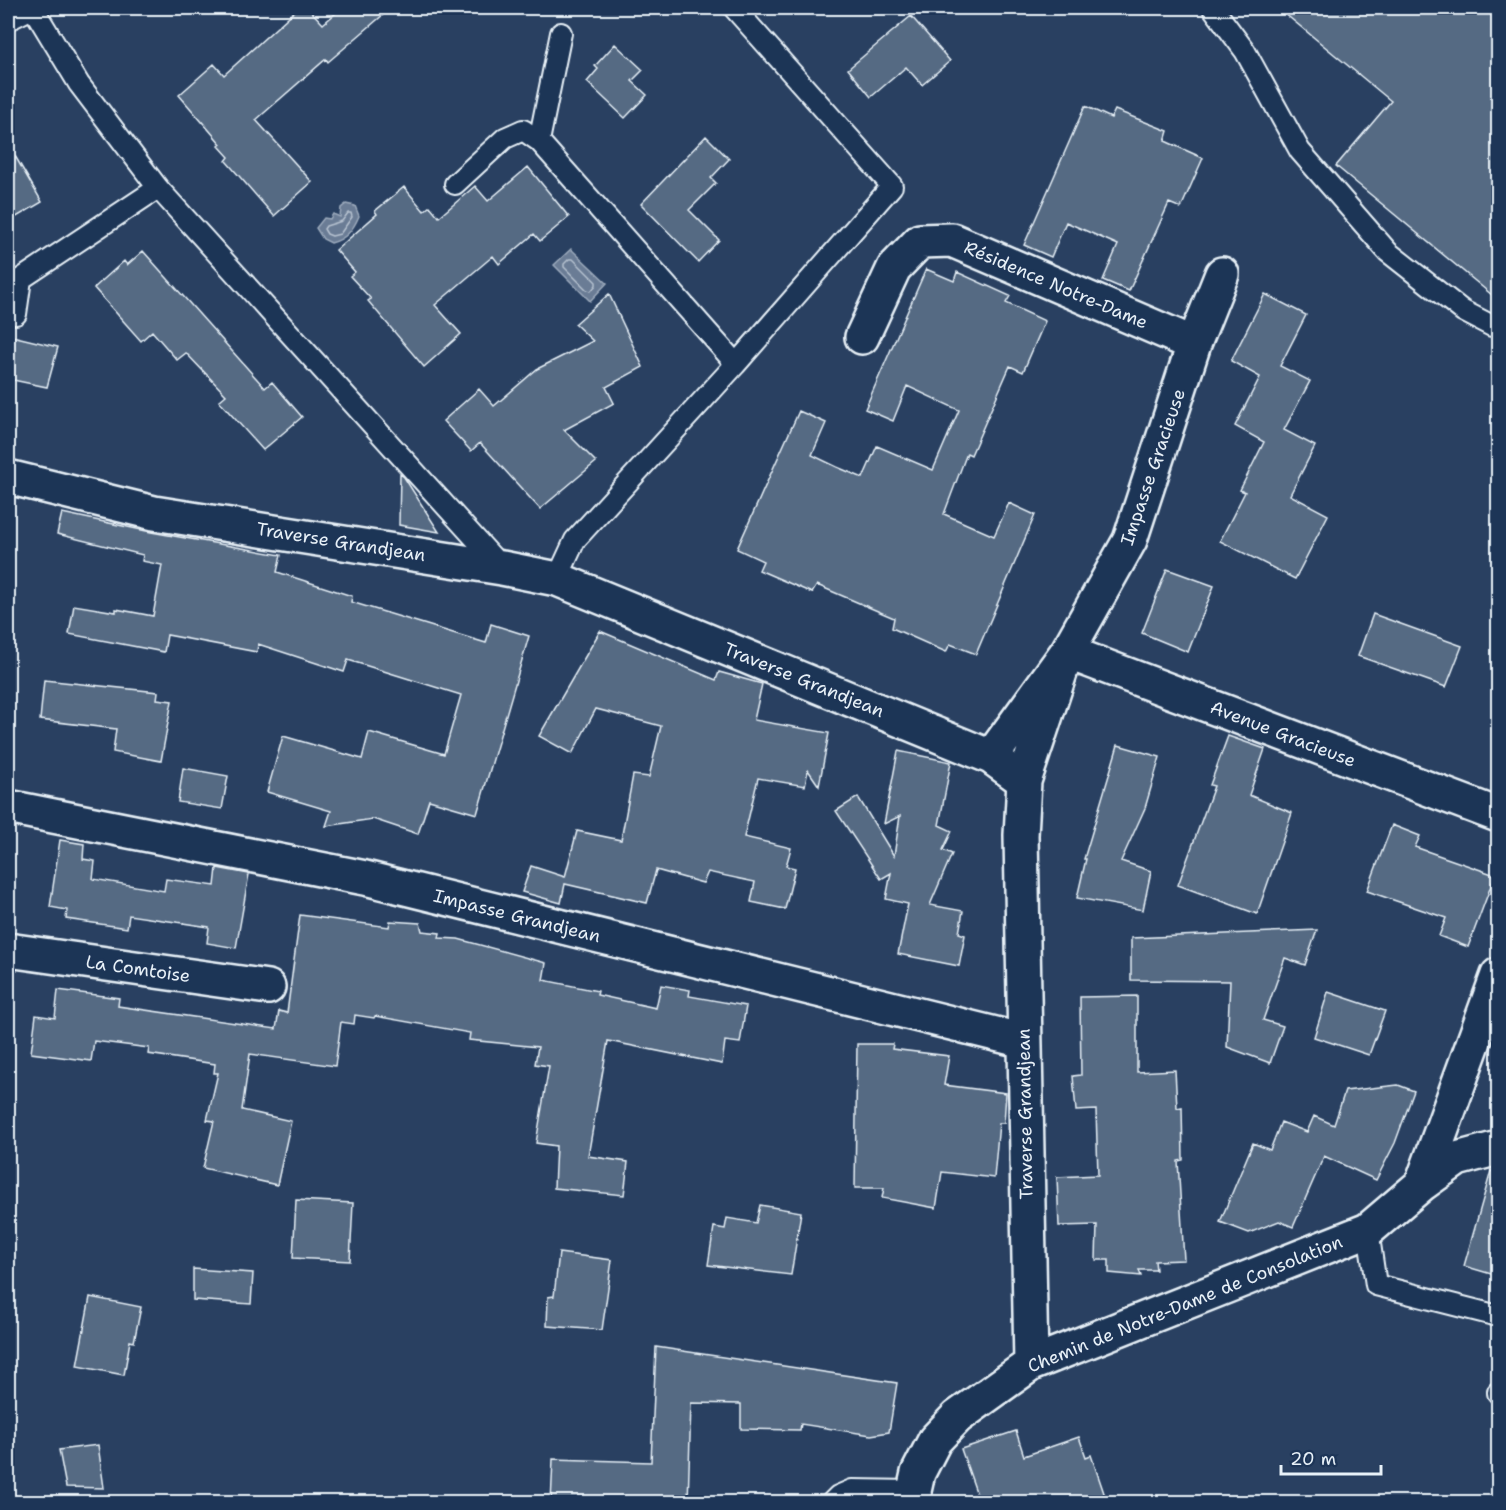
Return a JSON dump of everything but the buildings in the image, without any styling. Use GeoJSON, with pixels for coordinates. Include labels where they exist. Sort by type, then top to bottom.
{"type":"FeatureCollection","features":[{"type":"Feature","properties":{"kind":"street","name":"Résidence Notre-Dame"},"geometry":{"type":"LineString","coordinates":[[862,337],[894,268],[920,242],[952,240],[1194,344]]}},
{"type":"Feature","properties":{"kind":"street","name":"Impasse Gracieuse"},"geometry":{"type":"LineString","coordinates":[[991,757],[1067,652],[1130,540],[1194,344],[1222,274]]}},
{"type":"Feature","properties":{"kind":"street","name":"Traverse Grandjean"},"geometry":{"type":"LineString","coordinates":[[8,477],[154,513],[502,568],[557,579],[991,757],[1024,781],[1021,835],[1031,1364]]}},
{"type":"Feature","properties":{"kind":"street","name":"Impasse Gracieuse"},"geometry":{"type":"LineString","coordinates":[[1024,781],[1067,652]]}},
{"type":"Feature","properties":{"kind":"street","name":"Avenue Gracieuse"},"geometry":{"type":"LineString","coordinates":[[1067,652],[1498,815]]}},
{"type":"Feature","properties":{"kind":"street","name":"Impasse Grandjean"},"geometry":{"type":"LineString","coordinates":[[8,807],[364,878],[1024,1041]]}},
{"type":"Feature","properties":{"kind":"street","name":"La Comtoise"},"geometry":{"type":"LineString","coordinates":[[8,950],[268,987]]}},
{"type":"Feature","properties":{"kind":"street"},"geometry":{"type":"LineString","coordinates":[[1422,1184],[1498,975]]}},
{"type":"Feature","properties":{"kind":"street","name":"Chemin de Notre-Dame de Consolation"},"geometry":{"type":"LineString","coordinates":[[914,1497],[918,1473],[935,1440],[957,1417],[1031,1364],[1368,1230],[1422,1184],[1457,1159],[1498,1148]]}},
{"type":"Feature","properties":{"kind":"lane"},"geometry":{"type":"LineString","coordinates":[[8,20],[32,8],[79,84],[159,188],[502,568]]}},
{"type":"Feature","properties":{"kind":"lane"},"geometry":{"type":"LineString","coordinates":[[557,579],[574,540],[736,364],[892,186],[734,8]]}},
{"type":"Feature","properties":{"kind":"lane"},"geometry":{"type":"LineString","coordinates":[[1213,8],[1245,51],[1300,151],[1388,252],[1463,311],[1498,327]]}},
{"type":"Feature","properties":{"kind":"lane"},"geometry":{"type":"LineString","coordinates":[[539,141],[561,33]]}},
{"type":"Feature","properties":{"kind":"lane"},"geometry":{"type":"LineString","coordinates":[[455,184],[505,138],[523,130],[539,141],[736,364]]}},
{"type":"Feature","properties":{"kind":"lane"},"geometry":{"type":"LineString","coordinates":[[16,314],[21,279],[159,188]]}},
{"type":"Feature","properties":{"kind":"lane"},"geometry":{"type":"LineString","coordinates":[[1368,1230],[1376,1285],[1498,1316]]}},
{"type":"Feature","properties":{"kind":"lane"},"geometry":{"type":"LineString","coordinates":[[832,1503],[838,1496],[852,1490],[914,1497]]}},
{"type":"Feature","properties":{"kind":"water"},"geometry":{"type":"Polygon","coordinates":[[[346,204],[355,206],[359,216],[354,226],[345,236],[336,241],[331,243],[323,239],[316,228],[324,218],[330,219],[333,214],[340,217],[341,208],[346,204]]]}},
{"type":"Feature","properties":{"kind":"water"},"geometry":{"type":"Polygon","coordinates":[[[571,249],[607,283],[590,301],[554,265],[571,249]]]}}]}
